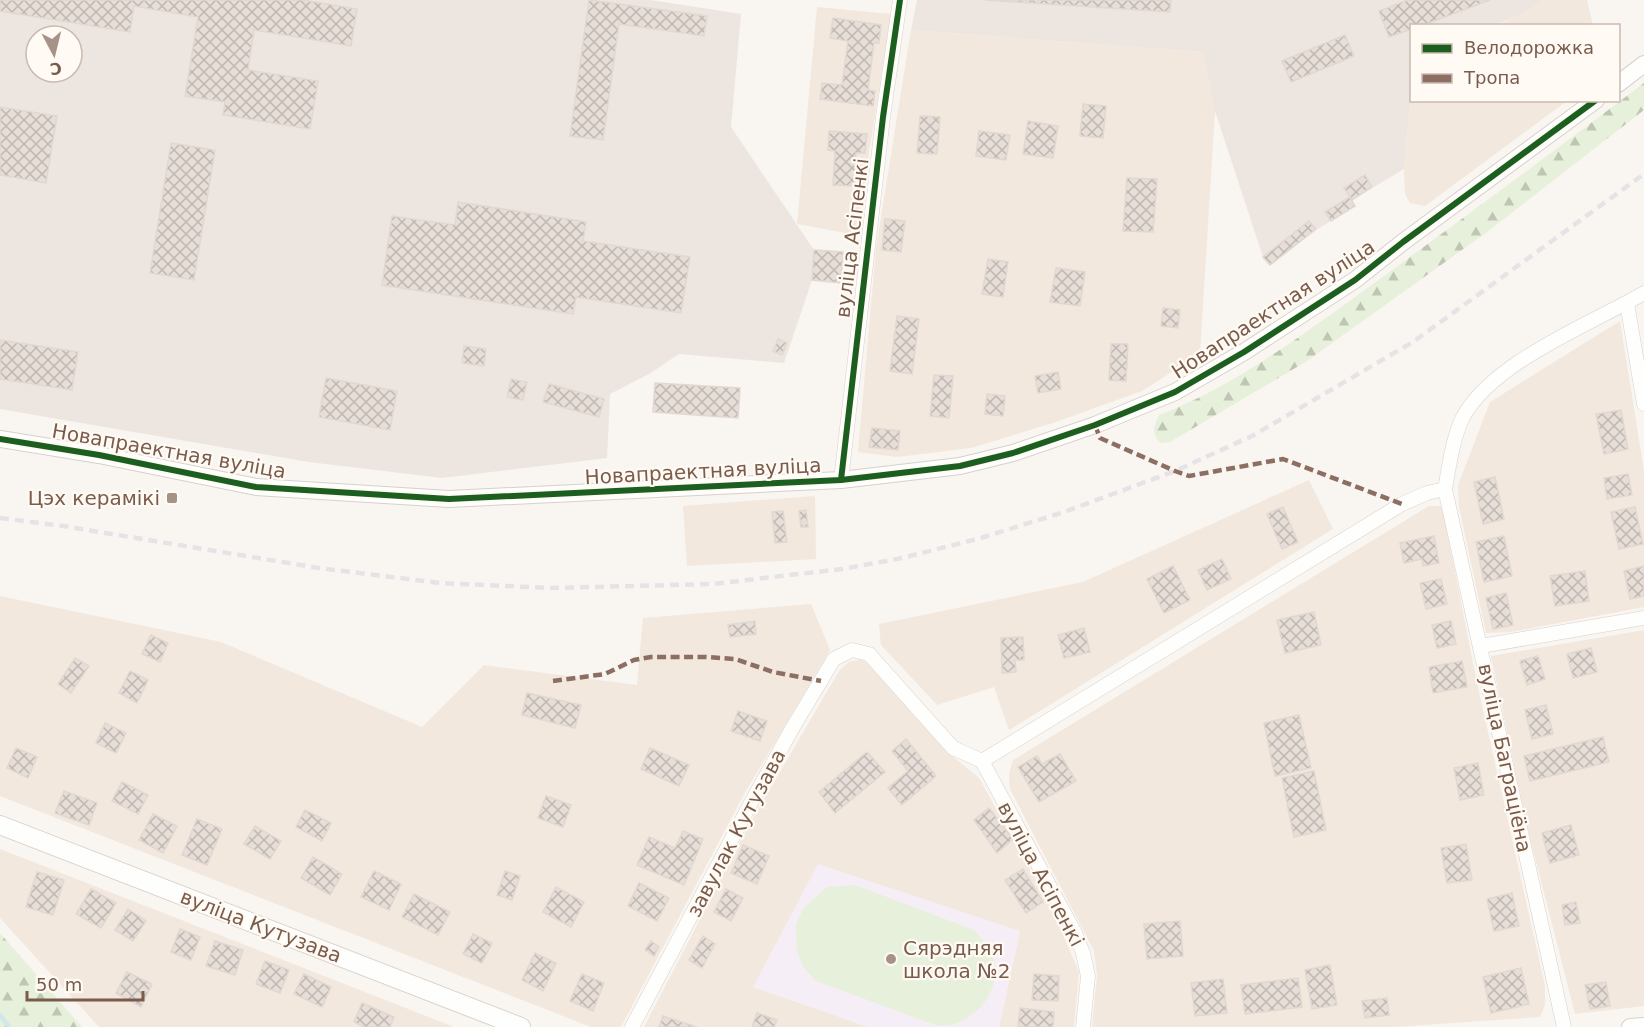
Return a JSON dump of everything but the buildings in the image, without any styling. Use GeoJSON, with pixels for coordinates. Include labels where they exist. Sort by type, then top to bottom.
{"type":"FeatureCollection","features":[{"type":"Feature","properties":{"kind":"main road","name":"вуліца Кутузава"},"geometry":{"type":"LineString","coordinates":[[0,825],[521,1027]]}},
{"type":"Feature","properties":{"kind":"street","name":"вуліца Асіпенкі"},"geometry":{"type":"LineString","coordinates":[[841,480],[881,129],[900,0]]}},
{"type":"Feature","properties":{"kind":"street"},"geometry":{"type":"LineString","coordinates":[[1620,82],[1644,64]]}},
{"type":"Feature","properties":{"kind":"street","name":"Новапраектная вуліца"},"geometry":{"type":"LineString","coordinates":[[0,439],[99,455],[256,487],[449,499],[841,480],[960,466],[1013,453],[1095,425],[1175,392],[1244,352],[1355,280],[1593,102]]}},
{"type":"Feature","properties":{"kind":"street"},"geometry":{"type":"LineString","coordinates":[[982,761],[1402,504],[1427,492],[1445,489],[1451,455],[1463,418],[1485,389],[1518,362],[1644,293]]}},
{"type":"Feature","properties":{"kind":"street"},"geometry":{"type":"LineString","coordinates":[[1628,303],[1644,404]]}},
{"type":"Feature","properties":{"kind":"street","name":"вуліца Баграціёна"},"geometry":{"type":"LineString","coordinates":[[1445,489],[1564,1027]]}},
{"type":"Feature","properties":{"kind":"street"},"geometry":{"type":"LineString","coordinates":[[1481,646],[1644,618]]}},
{"type":"Feature","properties":{"kind":"street","name":"завулак Кутузава"},"geometry":{"type":"LineString","coordinates":[[632,1027],[793,727],[834,659],[852,650],[869,654],[953,748],[982,761]]}},
{"type":"Feature","properties":{"kind":"street","name":"вуліца Асіпенкі"},"geometry":{"type":"LineString","coordinates":[[982,761],[1075,933],[1083,952],[1088,976],[1083,1027]]}},
{"type":"Feature","properties":{"kind":"street"},"geometry":{"type":"LineString","coordinates":[[1630,1027],[1644,1026]]}},
{"type":"Feature","properties":{"kind":"shaded area"},"geometry":{"type":"Polygon","coordinates":[[[0,0],[651,0],[741,14],[731,127],[814,250],[812,280],[784,363],[679,354],[649,374],[610,394],[607,458],[442,478],[309,462],[0,409],[0,0]]]}},
{"type":"Feature","properties":{"kind":"shaded area"},"geometry":{"type":"Polygon","coordinates":[[[917,0],[1543,0],[1519,15],[1498,24],[1410,24],[1410,100],[1404,169],[1352,200],[1355,206],[1316,230],[1270,265],[1263,257],[1214,108],[1204,52],[911,30],[917,0]]]}},
{"type":"Feature","properties":{"kind":"shaded area"},"geometry":{"type":"Polygon","coordinates":[[[1543,0],[1587,0],[1593,24],[1500,24],[1543,0]]]}},
{"type":"Feature","properties":{"kind":"shaded area"},"geometry":{"type":"Polygon","coordinates":[[[817,7],[891,14],[856,235],[797,224],[817,7]]]}},
{"type":"Feature","properties":{"kind":"shaded area"},"geometry":{"type":"Polygon","coordinates":[[[911,30],[1204,52],[1215,111],[1200,354],[1142,391],[1053,423],[971,448],[897,457],[858,452],[876,248],[911,30]]]}},
{"type":"Feature","properties":{"kind":"shaded area"},"geometry":{"type":"Polygon","coordinates":[[[1410,100],[1410,102],[1566,102],[1425,206],[1410,203],[1405,194],[1404,169],[1410,100]]]}},
{"type":"Feature","properties":{"kind":"shaded area"},"geometry":{"type":"Polygon","coordinates":[[[1620,321],[1644,471],[1644,607],[1511,632],[1486,633],[1459,507],[1458,485],[1490,402],[1620,321]]]}},
{"type":"Feature","properties":{"kind":"shaded area"},"geometry":{"type":"Polygon","coordinates":[[[1309,480],[1333,529],[1009,730],[994,687],[937,705],[881,645],[879,624],[1083,582],[1309,480]]]}},
{"type":"Feature","properties":{"kind":"shaded area"},"geometry":{"type":"Polygon","coordinates":[[[815,496],[816,559],[687,566],[683,506],[815,496]]]}},
{"type":"Feature","properties":{"kind":"shaded area"},"geometry":{"type":"Polygon","coordinates":[[[1429,506],[1442,506],[1477,683],[1545,986],[1545,1005],[1540,1017],[1393,1027],[1092,1027],[1097,975],[1094,951],[1010,789],[1009,774],[1013,760],[1429,506]]]}},
{"type":"Feature","properties":{"kind":"shaded area"},"geometry":{"type":"Polygon","coordinates":[[[0,596],[221,642],[422,727],[484,665],[637,685],[643,618],[811,604],[830,650],[743,796],[621,1027],[591,1027],[0,796],[0,596]]]}},
{"type":"Feature","properties":{"kind":"shaded area"},"geometry":{"type":"Polygon","coordinates":[[[1644,630],[1644,1006],[1575,1014],[1527,826],[1491,656],[1644,630]]]}},
{"type":"Feature","properties":{"kind":"shaded area"},"geometry":{"type":"Polygon","coordinates":[[[861,659],[946,751],[979,778],[1052,909],[1079,972],[1074,1027],[999,1027],[1020,931],[753,987],[869,1027],[644,1027],[750,823],[839,671],[849,662],[861,659]]]}},
{"type":"Feature","properties":{"kind":"shaded area"},"geometry":{"type":"Polygon","coordinates":[[[0,849],[454,1027],[99,1027],[0,918],[0,849]]]}},
{"type":"Feature","properties":{"kind":"shaded area","name":"Сярэдняя школа №2"},"geometry":{"type":"Polygon","coordinates":[[[818,864],[1020,931],[999,1027],[869,1027],[753,987],[818,864]]]}},
{"type":"Feature","properties":{"kind":"green space"},"geometry":{"type":"Polygon","coordinates":[[[1644,83],[1644,110],[1487,232],[1307,361],[1170,442],[1160,443],[1157,439],[1154,429],[1159,415],[1215,389],[1270,357],[1644,83]]]}},
{"type":"Feature","properties":{"kind":"green space","name":"Сярэдняя школа №2"},"geometry":{"type":"Polygon","coordinates":[[[855,885],[974,930],[993,957],[995,968],[992,989],[981,1007],[964,1020],[954,1024],[935,1025],[816,981],[803,967],[797,951],[796,925],[803,909],[827,887],[855,885]]]}},
{"type":"Feature","properties":{"kind":"green space"},"geometry":{"type":"Polygon","coordinates":[[[0,933],[82,1027],[0,1027],[0,933]]]}},
{"type":"Feature","properties":{"kind":"waterway"},"geometry":{"type":"LineString","coordinates":[[0,1015],[9,1027]]}},
{"type":"Feature","properties":{"kind":"railway"},"geometry":{"type":"LineString","coordinates":[[0,518],[63,526],[319,568],[440,583],[550,588],[713,584],[842,569],[902,558],[981,538],[1064,512],[1175,471],[1252,436],[1413,342],[1644,174]]}},
{"type":"Feature","properties":{"kind":"marked path"},"geometry":{"type":"LineString","coordinates":[[1095,425],[1100,438],[1189,476],[1283,459],[1402,504]]}},
{"type":"Feature","properties":{"kind":"marked path"},"geometry":{"type":"LineString","coordinates":[[553,681],[605,674],[634,660],[651,657],[735,659],[773,672],[821,681]]}},
{"type":"Feature","properties":{"kind":"cycle path"},"geometry":{"type":"LineString","coordinates":[[841,480],[883,117],[900,0]]}},
{"type":"Feature","properties":{"kind":"cycle path"},"geometry":{"type":"LineString","coordinates":[[0,439],[99,455],[256,487],[449,499],[841,480],[960,466],[1013,453],[1095,425],[1175,392],[1244,352],[1355,280],[1593,102]]}},
{"type":"Feature","properties":{"kind":"place","name":"Цэх керамікі"},"geometry":{"type":"Point","coordinates":[172,498]}},
{"type":"Feature","properties":{"kind":"place","name":"Сярэдняя школа №2"},"geometry":{"type":"Point","coordinates":[891,959]}}]}
